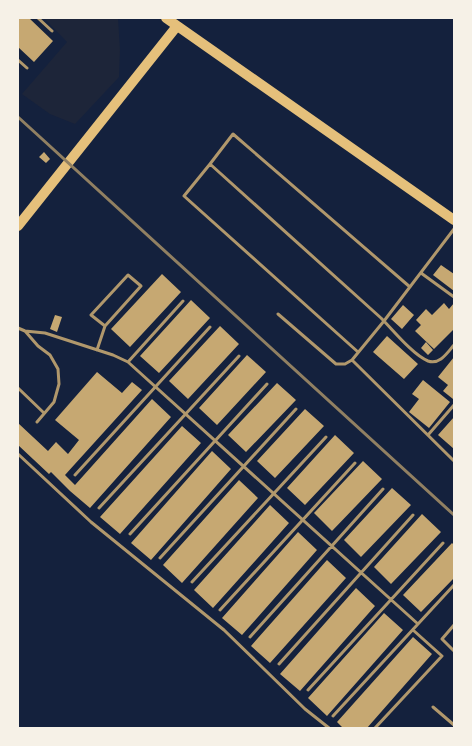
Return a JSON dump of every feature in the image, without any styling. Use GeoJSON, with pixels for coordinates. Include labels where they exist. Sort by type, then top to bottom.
{"type":"FeatureCollection","features":[{"type":"Feature","properties":{"kind":"main road"},"geometry":{"type":"LineString","coordinates":[[166,18],[454,220]]}},
{"type":"Feature","properties":{"kind":"main road"},"geometry":{"type":"LineString","coordinates":[[18,226],[177,26]]}},
{"type":"Feature","properties":{"kind":"lane"},"geometry":{"type":"LineString","coordinates":[[38,18],[52,31]]}},
{"type":"Feature","properties":{"kind":"lane"},"geometry":{"type":"LineString","coordinates":[[18,60],[27,68]]}},
{"type":"Feature","properties":{"kind":"lane"},"geometry":{"type":"LineString","coordinates":[[358,352],[184,196],[233,134],[410,287]]}},
{"type":"Feature","properties":{"kind":"lane"},"geometry":{"type":"LineString","coordinates":[[210,164],[384,321],[416,354],[428,361],[435,362],[442,360],[454,345]]}},
{"type":"Feature","properties":{"kind":"lane"},"geometry":{"type":"LineString","coordinates":[[278,314],[336,364],[345,364],[352,360],[384,321],[454,229]]}},
{"type":"Feature","properties":{"kind":"lane"},"geometry":{"type":"LineString","coordinates":[[421,273],[454,297]]}},
{"type":"Feature","properties":{"kind":"lane"},"geometry":{"type":"LineString","coordinates":[[96,350],[104,326],[141,286],[128,275],[91,315],[104,326]]}},
{"type":"Feature","properties":{"kind":"lane"},"geometry":{"type":"LineString","coordinates":[[128,362],[183,301]]}},
{"type":"Feature","properties":{"kind":"lane"},"geometry":{"type":"LineString","coordinates":[[74,475],[210,327]]}},
{"type":"Feature","properties":{"kind":"lane"},"geometry":{"type":"LineString","coordinates":[[18,328],[45,334],[113,355],[128,362],[418,624]]}},
{"type":"Feature","properties":{"kind":"lane"},"geometry":{"type":"LineString","coordinates":[[26,331],[38,346],[50,354],[58,369],[59,384],[54,402],[37,422]]}},
{"type":"Feature","properties":{"kind":"lane"},"geometry":{"type":"LineString","coordinates":[[99,508],[239,356]]}},
{"type":"Feature","properties":{"kind":"lane"},"geometry":{"type":"LineString","coordinates":[[352,360],[454,461]]}},
{"type":"Feature","properties":{"kind":"lane"},"geometry":{"type":"LineString","coordinates":[[130,534],[267,384]]}},
{"type":"Feature","properties":{"kind":"lane"},"geometry":{"type":"LineString","coordinates":[[18,388],[44,413]]}},
{"type":"Feature","properties":{"kind":"lane"},"geometry":{"type":"LineString","coordinates":[[428,436],[454,405]]}},
{"type":"Feature","properties":{"kind":"lane"},"geometry":{"type":"LineString","coordinates":[[160,558],[296,409]]}},
{"type":"Feature","properties":{"kind":"lane"},"geometry":{"type":"LineString","coordinates":[[192,582],[326,437]]}},
{"type":"Feature","properties":{"kind":"lane"},"geometry":{"type":"LineString","coordinates":[[18,454],[91,522],[224,630],[306,709],[329,728]]}},
{"type":"Feature","properties":{"kind":"lane"},"geometry":{"type":"LineString","coordinates":[[220,610],[355,463]]}},
{"type":"Feature","properties":{"kind":"lane"},"geometry":{"type":"LineString","coordinates":[[250,637],[383,489]]}},
{"type":"Feature","properties":{"kind":"lane"},"geometry":{"type":"LineString","coordinates":[[280,664],[413,515]]}},
{"type":"Feature","properties":{"kind":"lane"},"geometry":{"type":"LineString","coordinates":[[308,690],[443,542]]}},
{"type":"Feature","properties":{"kind":"lane"},"geometry":{"type":"LineString","coordinates":[[333,716],[454,585]]}},
{"type":"Feature","properties":{"kind":"lane"},"geometry":{"type":"LineString","coordinates":[[454,626],[442,639],[454,651]]}},
{"type":"Feature","properties":{"kind":"lane"},"geometry":{"type":"LineString","coordinates":[[375,728],[442,656],[413,630]]}},
{"type":"Feature","properties":{"kind":"lane"},"geometry":{"type":"LineString","coordinates":[[433,707],[454,725]]}},
{"type":"Feature","properties":{"kind":"shaded area"},"geometry":{"type":"Polygon","coordinates":[[[44,18],[118,18],[120,50],[119,77],[75,124],[50,114],[22,94],[67,42],[44,18]]]}},
{"type":"Feature","properties":{"kind":"building"},"geometry":{"type":"Polygon","coordinates":[[[18,18],[29,18],[53,41],[34,62],[18,47],[18,18]]]}},
{"type":"Feature","properties":{"kind":"building"},"geometry":{"type":"Polygon","coordinates":[[[44,152],[50,159],[46,163],[39,157],[44,152]]]}},
{"type":"Feature","properties":{"kind":"building"},"geometry":{"type":"Polygon","coordinates":[[[441,265],[454,274],[454,291],[433,275],[441,265]]]}},
{"type":"Feature","properties":{"kind":"building"},"geometry":{"type":"Polygon","coordinates":[[[162,274],[181,292],[130,347],[111,329],[162,274]]]}},
{"type":"Feature","properties":{"kind":"building"},"geometry":{"type":"Polygon","coordinates":[[[191,300],[210,318],[159,373],[140,356],[191,300]]]}},
{"type":"Feature","properties":{"kind":"building"},"geometry":{"type":"Polygon","coordinates":[[[444,303],[449,309],[454,303],[454,329],[434,349],[415,331],[421,325],[416,320],[426,309],[432,315],[444,303]]]}},
{"type":"Feature","properties":{"kind":"building"},"geometry":{"type":"Polygon","coordinates":[[[403,305],[414,315],[402,329],[391,319],[403,305]]]}},
{"type":"Feature","properties":{"kind":"building"},"geometry":{"type":"Polygon","coordinates":[[[55,315],[62,317],[57,332],[50,329],[55,315]]]}},
{"type":"Feature","properties":{"kind":"building"},"geometry":{"type":"Polygon","coordinates":[[[220,326],[239,344],[188,399],[169,381],[220,326]]]}},
{"type":"Feature","properties":{"kind":"building"},"geometry":{"type":"Polygon","coordinates":[[[387,336],[418,364],[404,379],[373,352],[387,336]]]}},
{"type":"Feature","properties":{"kind":"building"},"geometry":{"type":"Polygon","coordinates":[[[426,342],[433,350],[428,355],[421,348],[426,342]]]}},
{"type":"Feature","properties":{"kind":"building"},"geometry":{"type":"Polygon","coordinates":[[[247,355],[266,372],[217,425],[199,408],[247,355]]]}},
{"type":"Feature","properties":{"kind":"building"},"geometry":{"type":"Polygon","coordinates":[[[454,357],[453,399],[443,391],[448,385],[438,377],[454,357]]]}},
{"type":"Feature","properties":{"kind":"building"},"geometry":{"type":"Polygon","coordinates":[[[97,372],[122,393],[132,382],[142,390],[65,475],[75,485],[152,399],[171,417],[90,508],[51,472],[49,474],[18,445],[18,423],[48,451],[56,442],[68,454],[79,440],[55,420],[97,372]]]}},
{"type":"Feature","properties":{"kind":"building"},"geometry":{"type":"Polygon","coordinates":[[[423,380],[450,402],[429,428],[409,412],[419,399],[412,394],[423,380]]]}},
{"type":"Feature","properties":{"kind":"building"},"geometry":{"type":"Polygon","coordinates":[[[277,383],[296,400],[246,452],[228,435],[277,383]]]}},
{"type":"Feature","properties":{"kind":"building"},"geometry":{"type":"Polygon","coordinates":[[[305,409],[324,426],[275,478],[257,461],[305,409]]]}},
{"type":"Feature","properties":{"kind":"building"},"geometry":{"type":"Polygon","coordinates":[[[454,417],[454,449],[438,435],[454,417]]]}},
{"type":"Feature","properties":{"kind":"building"},"geometry":{"type":"Polygon","coordinates":[[[182,426],[201,443],[120,534],[100,517],[182,426]]]}},
{"type":"Feature","properties":{"kind":"building"},"geometry":{"type":"Polygon","coordinates":[[[335,435],[354,453],[305,505],[287,488],[335,435]]]}},
{"type":"Feature","properties":{"kind":"building"},"geometry":{"type":"Polygon","coordinates":[[[212,451],[231,469],[151,560],[131,543],[212,451]]]}},
{"type":"Feature","properties":{"kind":"building"},"geometry":{"type":"Polygon","coordinates":[[[363,461],[382,479],[332,531],[314,513],[363,461]]]}},
{"type":"Feature","properties":{"kind":"building"},"geometry":{"type":"Polygon","coordinates":[[[239,480],[258,498],[182,583],[163,565],[239,480]]]}},
{"type":"Feature","properties":{"kind":"building"},"geometry":{"type":"Polygon","coordinates":[[[392,488],[411,505],[361,557],[344,540],[392,488]]]}},
{"type":"Feature","properties":{"kind":"building"},"geometry":{"type":"Polygon","coordinates":[[[270,505],[289,523],[213,608],[194,590],[270,505]]]}},
{"type":"Feature","properties":{"kind":"building"},"geometry":{"type":"Polygon","coordinates":[[[422,514],[441,532],[391,584],[374,567],[422,514]]]}},
{"type":"Feature","properties":{"kind":"building"},"geometry":{"type":"Polygon","coordinates":[[[298,532],[317,550],[242,635],[222,618],[298,532]]]}},
{"type":"Feature","properties":{"kind":"building"},"geometry":{"type":"Polygon","coordinates":[[[452,543],[454,545],[454,578],[421,612],[403,595],[452,543]]]}},
{"type":"Feature","properties":{"kind":"building"},"geometry":{"type":"Polygon","coordinates":[[[327,560],[346,578],[270,663],[251,646],[327,560]]]}},
{"type":"Feature","properties":{"kind":"building"},"geometry":{"type":"Polygon","coordinates":[[[356,588],[375,606],[300,691],[280,674],[356,588]]]}},
{"type":"Feature","properties":{"kind":"building"},"geometry":{"type":"Polygon","coordinates":[[[384,613],[403,630],[327,716],[308,698],[384,613]]]}},
{"type":"Feature","properties":{"kind":"building"},"geometry":{"type":"Polygon","coordinates":[[[413,637],[432,654],[367,728],[343,728],[337,722],[413,637]]]}},
{"type":"Feature","properties":{"kind":"railway"},"geometry":{"type":"LineString","coordinates":[[18,117],[454,515]]}}]}
